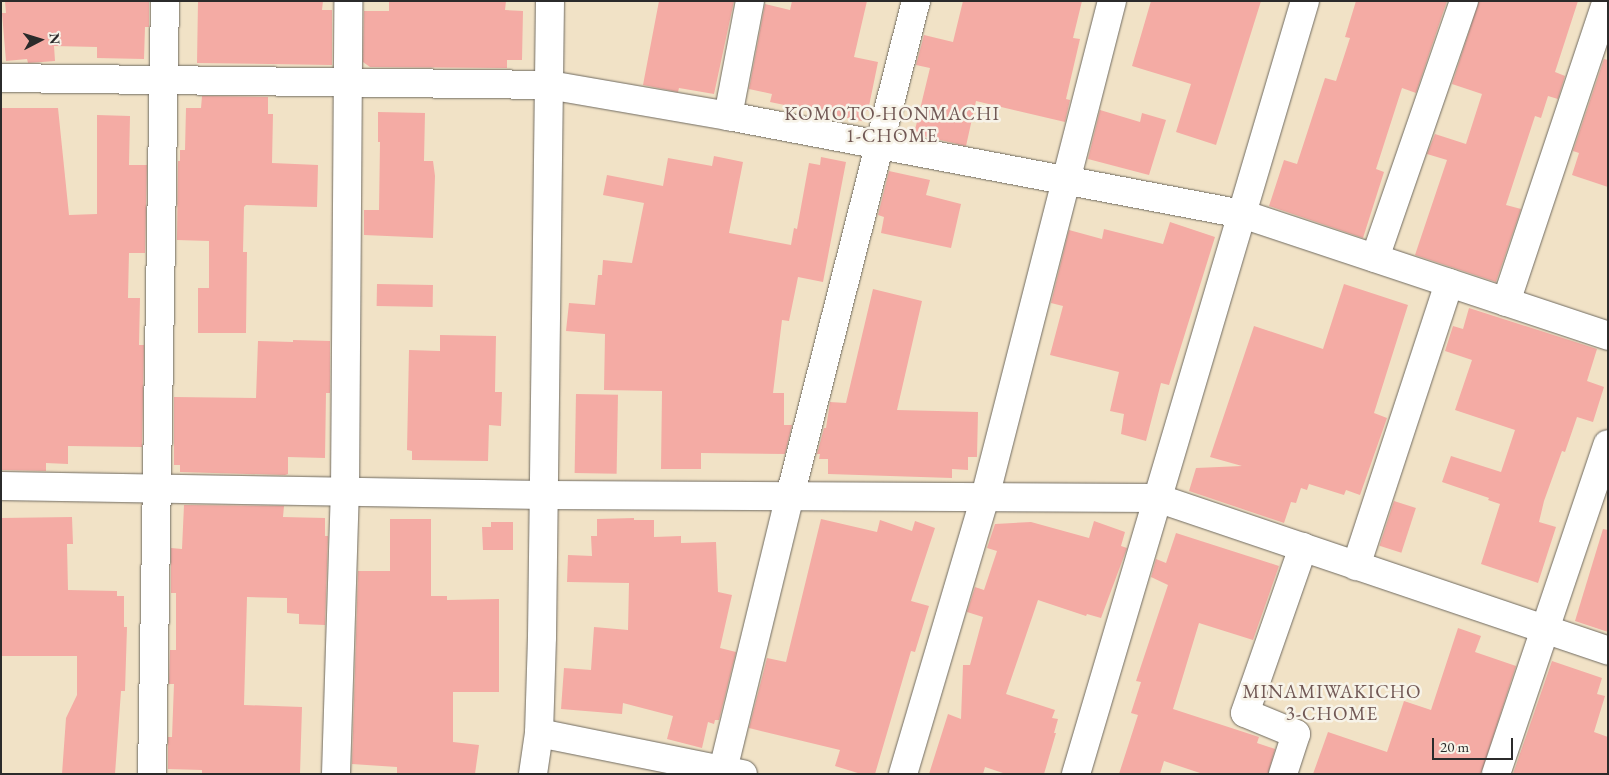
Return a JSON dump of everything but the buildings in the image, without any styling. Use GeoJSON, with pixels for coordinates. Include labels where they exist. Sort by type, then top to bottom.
{"type":"FeatureCollection","features":[{"type":"Feature","properties":{"kind":"street"},"geometry":{"type":"LineString","coordinates":[[152,774],[165,1]]}},
{"type":"Feature","properties":{"kind":"street"},"geometry":{"type":"LineString","coordinates":[[336,774],[345,491],[348,1]]}},
{"type":"Feature","properties":{"kind":"street"},"geometry":{"type":"LineString","coordinates":[[533,774],[539,733],[550,1]]}},
{"type":"Feature","properties":{"kind":"street"},"geometry":{"type":"LineString","coordinates":[[728,116],[750,1]]}},
{"type":"Feature","properties":{"kind":"street"},"geometry":{"type":"LineString","coordinates":[[539,733],[729,773],[790,496],[916,1]]}},
{"type":"Feature","properties":{"kind":"street"},"geometry":{"type":"LineString","coordinates":[[903,774],[985,497],[1112,1]]}},
{"type":"Feature","properties":{"kind":"street"},"geometry":{"type":"LineString","coordinates":[[1076,774],[1305,1]]}},
{"type":"Feature","properties":{"kind":"street"},"geometry":{"type":"LineString","coordinates":[[1375,258],[1464,1]]}},
{"type":"Feature","properties":{"kind":"street"},"geometry":{"type":"LineString","coordinates":[[1506,302],[1607,1]]}},
{"type":"Feature","properties":{"kind":"street"},"geometry":{"type":"LineString","coordinates":[[1,78],[549,85],[728,116],[880,147],[1066,179],[1242,214],[1608,336]]}},
{"type":"Feature","properties":{"kind":"street"},"geometry":{"type":"LineString","coordinates":[[1356,566],[1449,283]]}},
{"type":"Feature","properties":{"kind":"street"},"geometry":{"type":"LineString","coordinates":[[1496,774],[1608,444]]}},
{"type":"Feature","properties":{"kind":"street"},"geometry":{"type":"LineString","coordinates":[[1,486],[544,494],[1157,498],[1608,651]]}},
{"type":"Feature","properties":{"kind":"street"},"geometry":{"type":"LineString","coordinates":[[1283,774],[1296,734],[1245,713],[1302,547]]}},
{"type":"Feature","properties":{"kind":"district","name":"KOMOTO-HONMACHI 1-CHOME"},"geometry":{"type":"Point","coordinates":[892,125]}},
{"type":"Feature","properties":{"kind":"district","name":"MINAMIWAKICHO 3-CHOME"},"geometry":{"type":"Point","coordinates":[1332,703]}}]}
